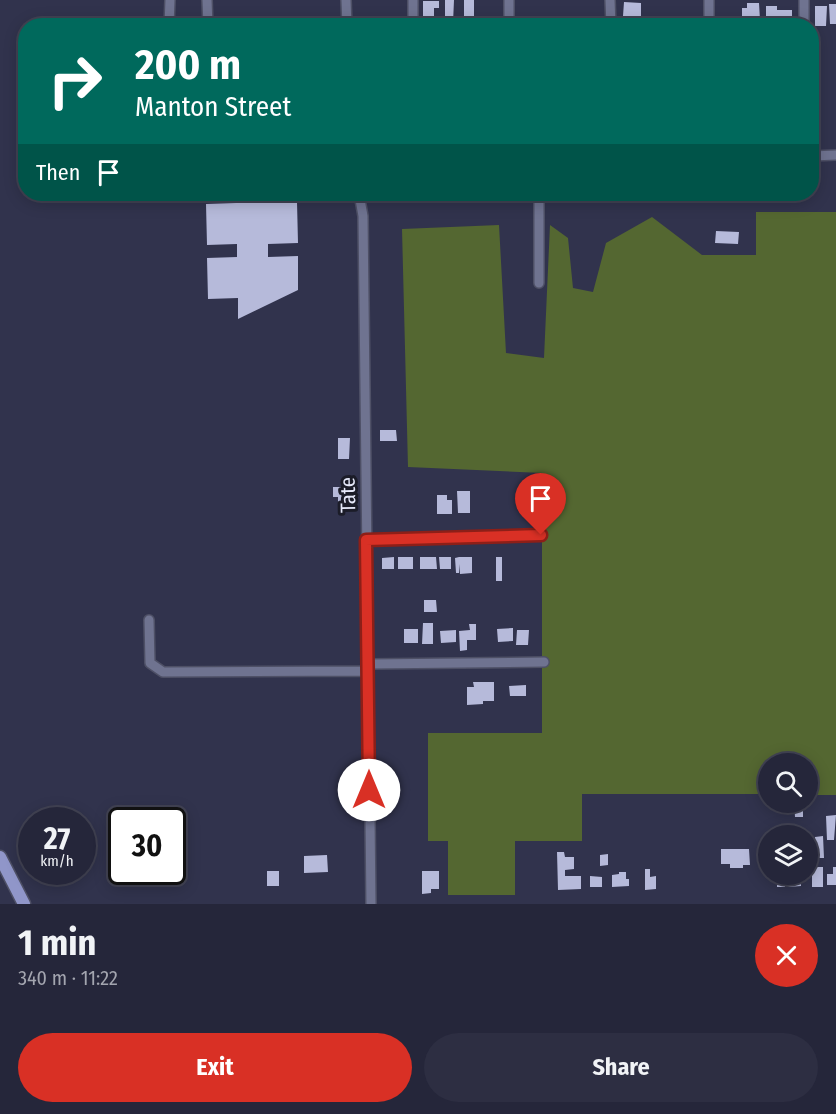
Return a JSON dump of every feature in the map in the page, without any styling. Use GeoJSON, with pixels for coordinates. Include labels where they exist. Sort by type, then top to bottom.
{"type":"FeatureCollection","features":[{"type":"Feature","properties":{"kind":"main road"},"geometry":{"type":"LineString","coordinates":[[0,857],[24,904]]}},
{"type":"Feature","properties":{"kind":"street"},"geometry":{"type":"LineString","coordinates":[[169,18],[170,0]]}},
{"type":"Feature","properties":{"kind":"street"},"geometry":{"type":"LineString","coordinates":[[207,0],[208,18]]}},
{"type":"Feature","properties":{"kind":"street"},"geometry":{"type":"LineString","coordinates":[[346,0],[347,18]]}},
{"type":"Feature","properties":{"kind":"street"},"geometry":{"type":"LineString","coordinates":[[412,0],[413,18]]}},
{"type":"Feature","properties":{"kind":"street"},"geometry":{"type":"LineString","coordinates":[[509,0],[509,18]]}},
{"type":"Feature","properties":{"kind":"street"},"geometry":{"type":"LineString","coordinates":[[610,0],[610,18]]}},
{"type":"Feature","properties":{"kind":"street"},"geometry":{"type":"LineString","coordinates":[[709,0],[709,18]]}},
{"type":"Feature","properties":{"kind":"street"},"geometry":{"type":"LineString","coordinates":[[804,0],[804,18]]}},
{"type":"Feature","properties":{"kind":"street"},"geometry":{"type":"LineString","coordinates":[[819,156],[836,155]]}},
{"type":"Feature","properties":{"kind":"street","name":"Tate"},"geometry":{"type":"LineString","coordinates":[[360,201],[363,216],[370,904]]}},
{"type":"Feature","properties":{"kind":"street"},"geometry":{"type":"LineString","coordinates":[[539,201],[539,283]]}},
{"type":"Feature","properties":{"kind":"street"},"geometry":{"type":"LineString","coordinates":[[366,540],[541,535]]}},
{"type":"Feature","properties":{"kind":"street"},"geometry":{"type":"LineString","coordinates":[[149,620],[150,663],[164,672],[544,662]]}},
{"type":"Feature","properties":{"kind":"green space"},"geometry":{"type":"Polygon","coordinates":[[[756,212],[836,212],[836,795],[818,795],[818,753],[758,753],[758,794],[582,794],[582,841],[515,841],[515,895],[448,895],[448,841],[428,841],[428,733],[542,733],[542,473],[408,467],[402,229],[499,225],[506,353],[544,358],[550,225],[568,238],[573,288],[593,292],[606,243],[652,217],[702,255],[756,255],[756,212]]]}},
{"type":"Feature","properties":{"kind":"building"},"geometry":{"type":"Polygon","coordinates":[[[445,0],[454,0],[453,18],[445,18],[445,0]]]}},
{"type":"Feature","properties":{"kind":"building"},"geometry":{"type":"Polygon","coordinates":[[[464,0],[474,0],[474,18],[464,18],[464,0]]]}},
{"type":"Feature","properties":{"kind":"building"},"geometry":{"type":"Polygon","coordinates":[[[423,1],[439,1],[439,8],[434,8],[434,18],[423,18],[423,1]]]}},
{"type":"Feature","properties":{"kind":"building"},"geometry":{"type":"Polygon","coordinates":[[[624,2],[641,3],[641,17],[623,16],[624,2]]]}},
{"type":"Feature","properties":{"kind":"building"},"geometry":{"type":"Polygon","coordinates":[[[747,3],[759,3],[760,18],[742,18],[742,8],[747,8],[747,3]]]}},
{"type":"Feature","properties":{"kind":"building"},"geometry":{"type":"Polygon","coordinates":[[[829,4],[836,4],[836,24],[830,24],[829,4]]]}},
{"type":"Feature","properties":{"kind":"building"},"geometry":{"type":"Polygon","coordinates":[[[766,6],[777,6],[777,10],[792,10],[792,18],[766,18],[766,6]]]}},
{"type":"Feature","properties":{"kind":"building"},"geometry":{"type":"Polygon","coordinates":[[[815,6],[827,6],[826,26],[819,26],[819,18],[815,18],[815,6]]]}},
{"type":"Feature","properties":{"kind":"building"},"geometry":{"type":"Polygon","coordinates":[[[236,201],[297,202],[298,243],[268,244],[268,257],[298,256],[298,290],[238,319],[238,298],[208,299],[207,258],[237,257],[237,244],[207,245],[206,204],[236,203],[236,201]]]}},
{"type":"Feature","properties":{"kind":"building"},"geometry":{"type":"Polygon","coordinates":[[[716,231],[739,232],[738,244],[715,243],[716,231]]]}},
{"type":"Feature","properties":{"kind":"building"},"geometry":{"type":"Polygon","coordinates":[[[380,430],[396,430],[397,441],[380,441],[380,430]]]}},
{"type":"Feature","properties":{"kind":"building"},"geometry":{"type":"Polygon","coordinates":[[[338,438],[350,438],[349,459],[338,459],[338,438]]]}},
{"type":"Feature","properties":{"kind":"building"},"geometry":{"type":"Polygon","coordinates":[[[333,487],[348,487],[347,505],[338,505],[338,497],[333,497],[333,487]]]}},
{"type":"Feature","properties":{"kind":"building"},"geometry":{"type":"Polygon","coordinates":[[[457,491],[470,491],[470,513],[458,513],[457,491]]]}},
{"type":"Feature","properties":{"kind":"building"},"geometry":{"type":"Polygon","coordinates":[[[437,495],[447,495],[447,500],[452,500],[452,514],[437,514],[437,495]]]}},
{"type":"Feature","properties":{"kind":"building"},"geometry":{"type":"Polygon","coordinates":[[[394,557],[394,569],[382,569],[382,558],[394,557]]]}},
{"type":"Feature","properties":{"kind":"building"},"geometry":{"type":"Polygon","coordinates":[[[398,557],[413,557],[413,569],[398,569],[398,557]]]}},
{"type":"Feature","properties":{"kind":"building"},"geometry":{"type":"Polygon","coordinates":[[[420,557],[436,557],[437,569],[420,569],[420,557]]]}},
{"type":"Feature","properties":{"kind":"building"},"geometry":{"type":"Polygon","coordinates":[[[439,557],[451,557],[451,569],[440,569],[439,557]]]}},
{"type":"Feature","properties":{"kind":"building"},"geometry":{"type":"Polygon","coordinates":[[[472,557],[472,573],[460,574],[459,564],[459,573],[456,573],[455,558],[472,557]]]}},
{"type":"Feature","properties":{"kind":"building"},"geometry":{"type":"Polygon","coordinates":[[[496,557],[502,557],[502,581],[496,581],[496,557]]]}},
{"type":"Feature","properties":{"kind":"building"},"geometry":{"type":"Polygon","coordinates":[[[424,600],[436,600],[437,612],[424,612],[424,600]]]}},
{"type":"Feature","properties":{"kind":"building"},"geometry":{"type":"Polygon","coordinates":[[[423,623],[433,623],[433,644],[422,644],[423,623]]]}},
{"type":"Feature","properties":{"kind":"building"},"geometry":{"type":"Polygon","coordinates":[[[469,624],[476,624],[476,640],[467,640],[467,650],[460,651],[459,631],[470,630],[469,624]]]}},
{"type":"Feature","properties":{"kind":"building"},"geometry":{"type":"Polygon","coordinates":[[[513,628],[513,641],[498,642],[497,629],[513,628]]]}},
{"type":"Feature","properties":{"kind":"building"},"geometry":{"type":"Polygon","coordinates":[[[404,629],[418,629],[418,643],[404,643],[404,629]]]}},
{"type":"Feature","properties":{"kind":"building"},"geometry":{"type":"Polygon","coordinates":[[[456,630],[456,642],[441,643],[440,631],[456,630]]]}},
{"type":"Feature","properties":{"kind":"building"},"geometry":{"type":"Polygon","coordinates":[[[517,630],[529,630],[528,645],[516,645],[517,630]]]}},
{"type":"Feature","properties":{"kind":"building"},"geometry":{"type":"Polygon","coordinates":[[[473,682],[494,682],[494,701],[467,705],[467,687],[474,687],[473,682]]]}},
{"type":"Feature","properties":{"kind":"building"},"geometry":{"type":"Polygon","coordinates":[[[526,685],[526,696],[510,696],[509,686],[526,685]]]}},
{"type":"Feature","properties":{"kind":"building"},"geometry":{"type":"Polygon","coordinates":[[[795,813],[803,813],[803,817],[795,817],[795,813]]]}},
{"type":"Feature","properties":{"kind":"building"},"geometry":{"type":"Polygon","coordinates":[[[836,815],[834,840],[827,840],[826,816],[836,815]]]}},
{"type":"Feature","properties":{"kind":"building"},"geometry":{"type":"Polygon","coordinates":[[[823,836],[824,858],[818,858],[818,837],[823,836]]]}},
{"type":"Feature","properties":{"kind":"building"},"geometry":{"type":"Polygon","coordinates":[[[721,849],[749,849],[750,865],[743,865],[743,868],[730,868],[730,864],[721,864],[721,849]]]}},
{"type":"Feature","properties":{"kind":"building"},"geometry":{"type":"Polygon","coordinates":[[[557,852],[564,852],[565,857],[574,857],[574,869],[565,870],[565,876],[581,876],[581,889],[558,890],[557,852]]]}},
{"type":"Feature","properties":{"kind":"building"},"geometry":{"type":"Polygon","coordinates":[[[608,854],[608,865],[600,866],[600,855],[608,854]]]}},
{"type":"Feature","properties":{"kind":"building"},"geometry":{"type":"Polygon","coordinates":[[[327,855],[328,872],[304,873],[304,856],[327,855]]]}},
{"type":"Feature","properties":{"kind":"building"},"geometry":{"type":"Polygon","coordinates":[[[818,867],[823,867],[823,887],[812,887],[812,885],[818,885],[818,867]]]}},
{"type":"Feature","properties":{"kind":"building"},"geometry":{"type":"Polygon","coordinates":[[[833,867],[836,867],[836,885],[827,885],[827,874],[833,874],[833,867]]]}},
{"type":"Feature","properties":{"kind":"building"},"geometry":{"type":"Polygon","coordinates":[[[645,869],[650,869],[650,877],[656,876],[656,889],[645,890],[645,869]]]}},
{"type":"Feature","properties":{"kind":"building"},"geometry":{"type":"Polygon","coordinates":[[[267,871],[279,871],[279,886],[267,886],[267,871]]]}},
{"type":"Feature","properties":{"kind":"building"},"geometry":{"type":"Polygon","coordinates":[[[422,871],[439,871],[439,889],[431,889],[431,893],[422,894],[422,871]]]}},
{"type":"Feature","properties":{"kind":"building"},"geometry":{"type":"Polygon","coordinates":[[[619,872],[626,872],[629,886],[612,887],[612,875],[619,874],[619,872]]]}},
{"type":"Feature","properties":{"kind":"building"},"geometry":{"type":"Polygon","coordinates":[[[590,876],[602,877],[602,887],[590,887],[590,876]]]}},
{"type":"Feature","properties":{"kind":"route"},"geometry":{"type":"LineString","coordinates":[[369,790],[366,540],[541,535]]}}]}
